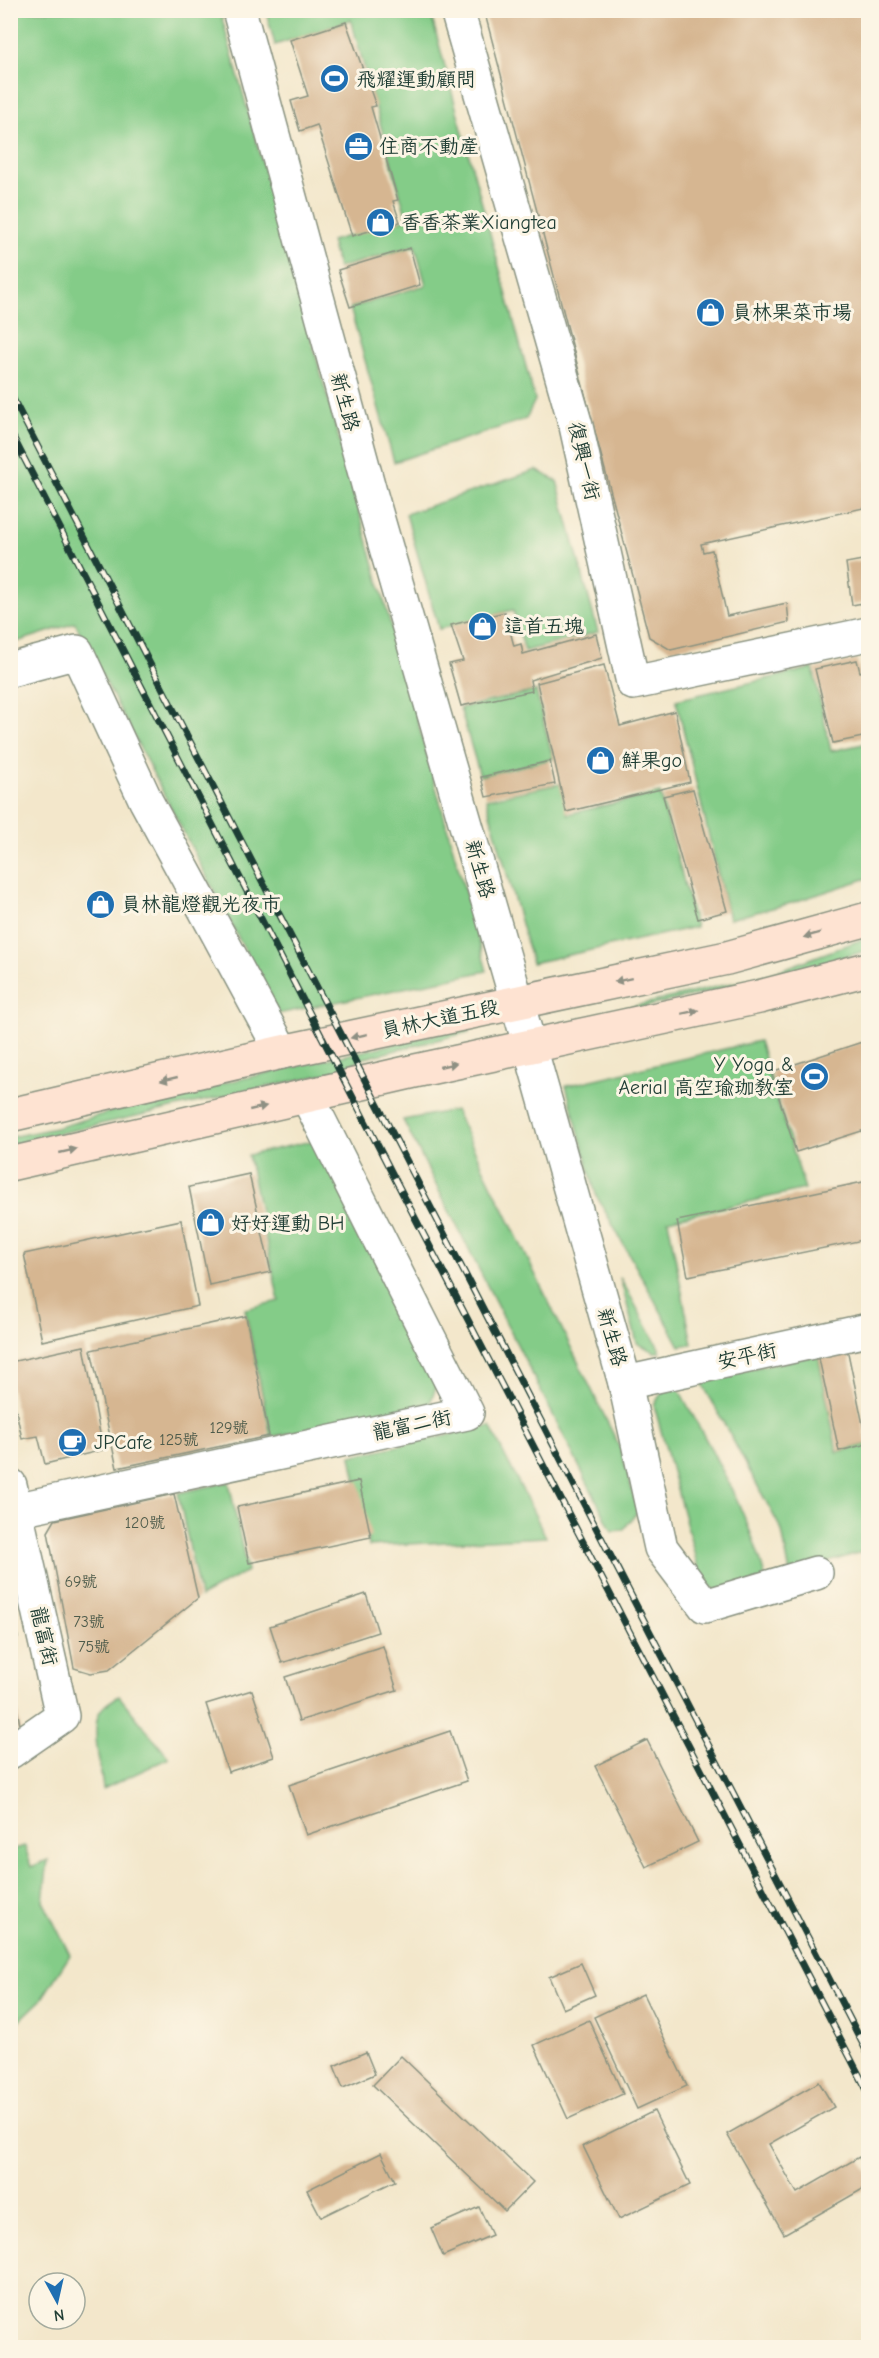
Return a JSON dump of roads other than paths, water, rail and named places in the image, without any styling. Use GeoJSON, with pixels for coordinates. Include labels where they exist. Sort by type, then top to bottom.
{"type":"FeatureCollection","features":[{"type":"Feature","properties":{"kind":"main road","name":"員林大道五段"},"geometry":{"type":"LineString","coordinates":[[10,1115],[282,1052],[727,958],[868,919]]}},
{"type":"Feature","properties":{"kind":"main road"},"geometry":{"type":"LineString","coordinates":[[10,1164],[307,1096],[759,998],[868,969]]}},
{"type":"Feature","properties":{"kind":"street","name":"新生路"},"geometry":{"type":"LineString","coordinates":[[239,10],[370,492],[519,1002],[625,1383],[661,1548],[705,1606],[816,1574]]}},
{"type":"Feature","properties":{"kind":"street","name":"復興一街"},"geometry":{"type":"LineString","coordinates":[[457,10],[576,426],[633,683],[868,634]]}},
{"type":"Feature","properties":{"kind":"street"},"geometry":{"type":"LineString","coordinates":[[10,670],[77,652],[146,801],[282,1052]]}},
{"type":"Feature","properties":{"kind":"street","name":"龍富二街"},"geometry":{"type":"LineString","coordinates":[[12,1502],[467,1413],[307,1096]]}},
{"type":"Feature","properties":{"kind":"street","name":"安平街"},"geometry":{"type":"LineString","coordinates":[[625,1383],[868,1330]]}},
{"type":"Feature","properties":{"kind":"street","name":"龍富街"},"geometry":{"type":"LineString","coordinates":[[10,1752],[62,1716],[12,1502]]}},
{"type":"Feature","properties":{"kind":"railway"},"geometry":{"type":"LineString","coordinates":[[10,393],[868,2054]]}},
{"type":"Feature","properties":{"kind":"railway"},"geometry":{"type":"LineString","coordinates":[[10,431],[868,2092]]}},
{"type":"Feature","properties":{"kind":"place","name":"飛耀運動顧問"},"geometry":{"type":"Point","coordinates":[335,79]}},
{"type":"Feature","properties":{"kind":"place","name":"住商不動產"},"geometry":{"type":"Point","coordinates":[358,146]}},
{"type":"Feature","properties":{"kind":"place","name":"香香茶業Xiangtea"},"geometry":{"type":"Point","coordinates":[380,222]}},
{"type":"Feature","properties":{"kind":"place","name":"員林果菜市場"},"geometry":{"type":"Point","coordinates":[711,312]}},
{"type":"Feature","properties":{"kind":"place","name":"這首五塊"},"geometry":{"type":"Point","coordinates":[483,626]}},
{"type":"Feature","properties":{"kind":"place","name":"鮮果go"},"geometry":{"type":"Point","coordinates":[600,760]}},
{"type":"Feature","properties":{"kind":"place","name":"員林龍燈觀光夜市"},"geometry":{"type":"Point","coordinates":[100,904]}},
{"type":"Feature","properties":{"kind":"place","name":"Y Yoga & Aerial 高空瑜珈教室"},"geometry":{"type":"Point","coordinates":[815,1076]}},
{"type":"Feature","properties":{"kind":"place","name":"好好運動 BH"},"geometry":{"type":"Point","coordinates":[210,1223]}},
{"type":"Feature","properties":{"kind":"place","name":"JPCafe"},"geometry":{"type":"Point","coordinates":[73,1442]}}]}
